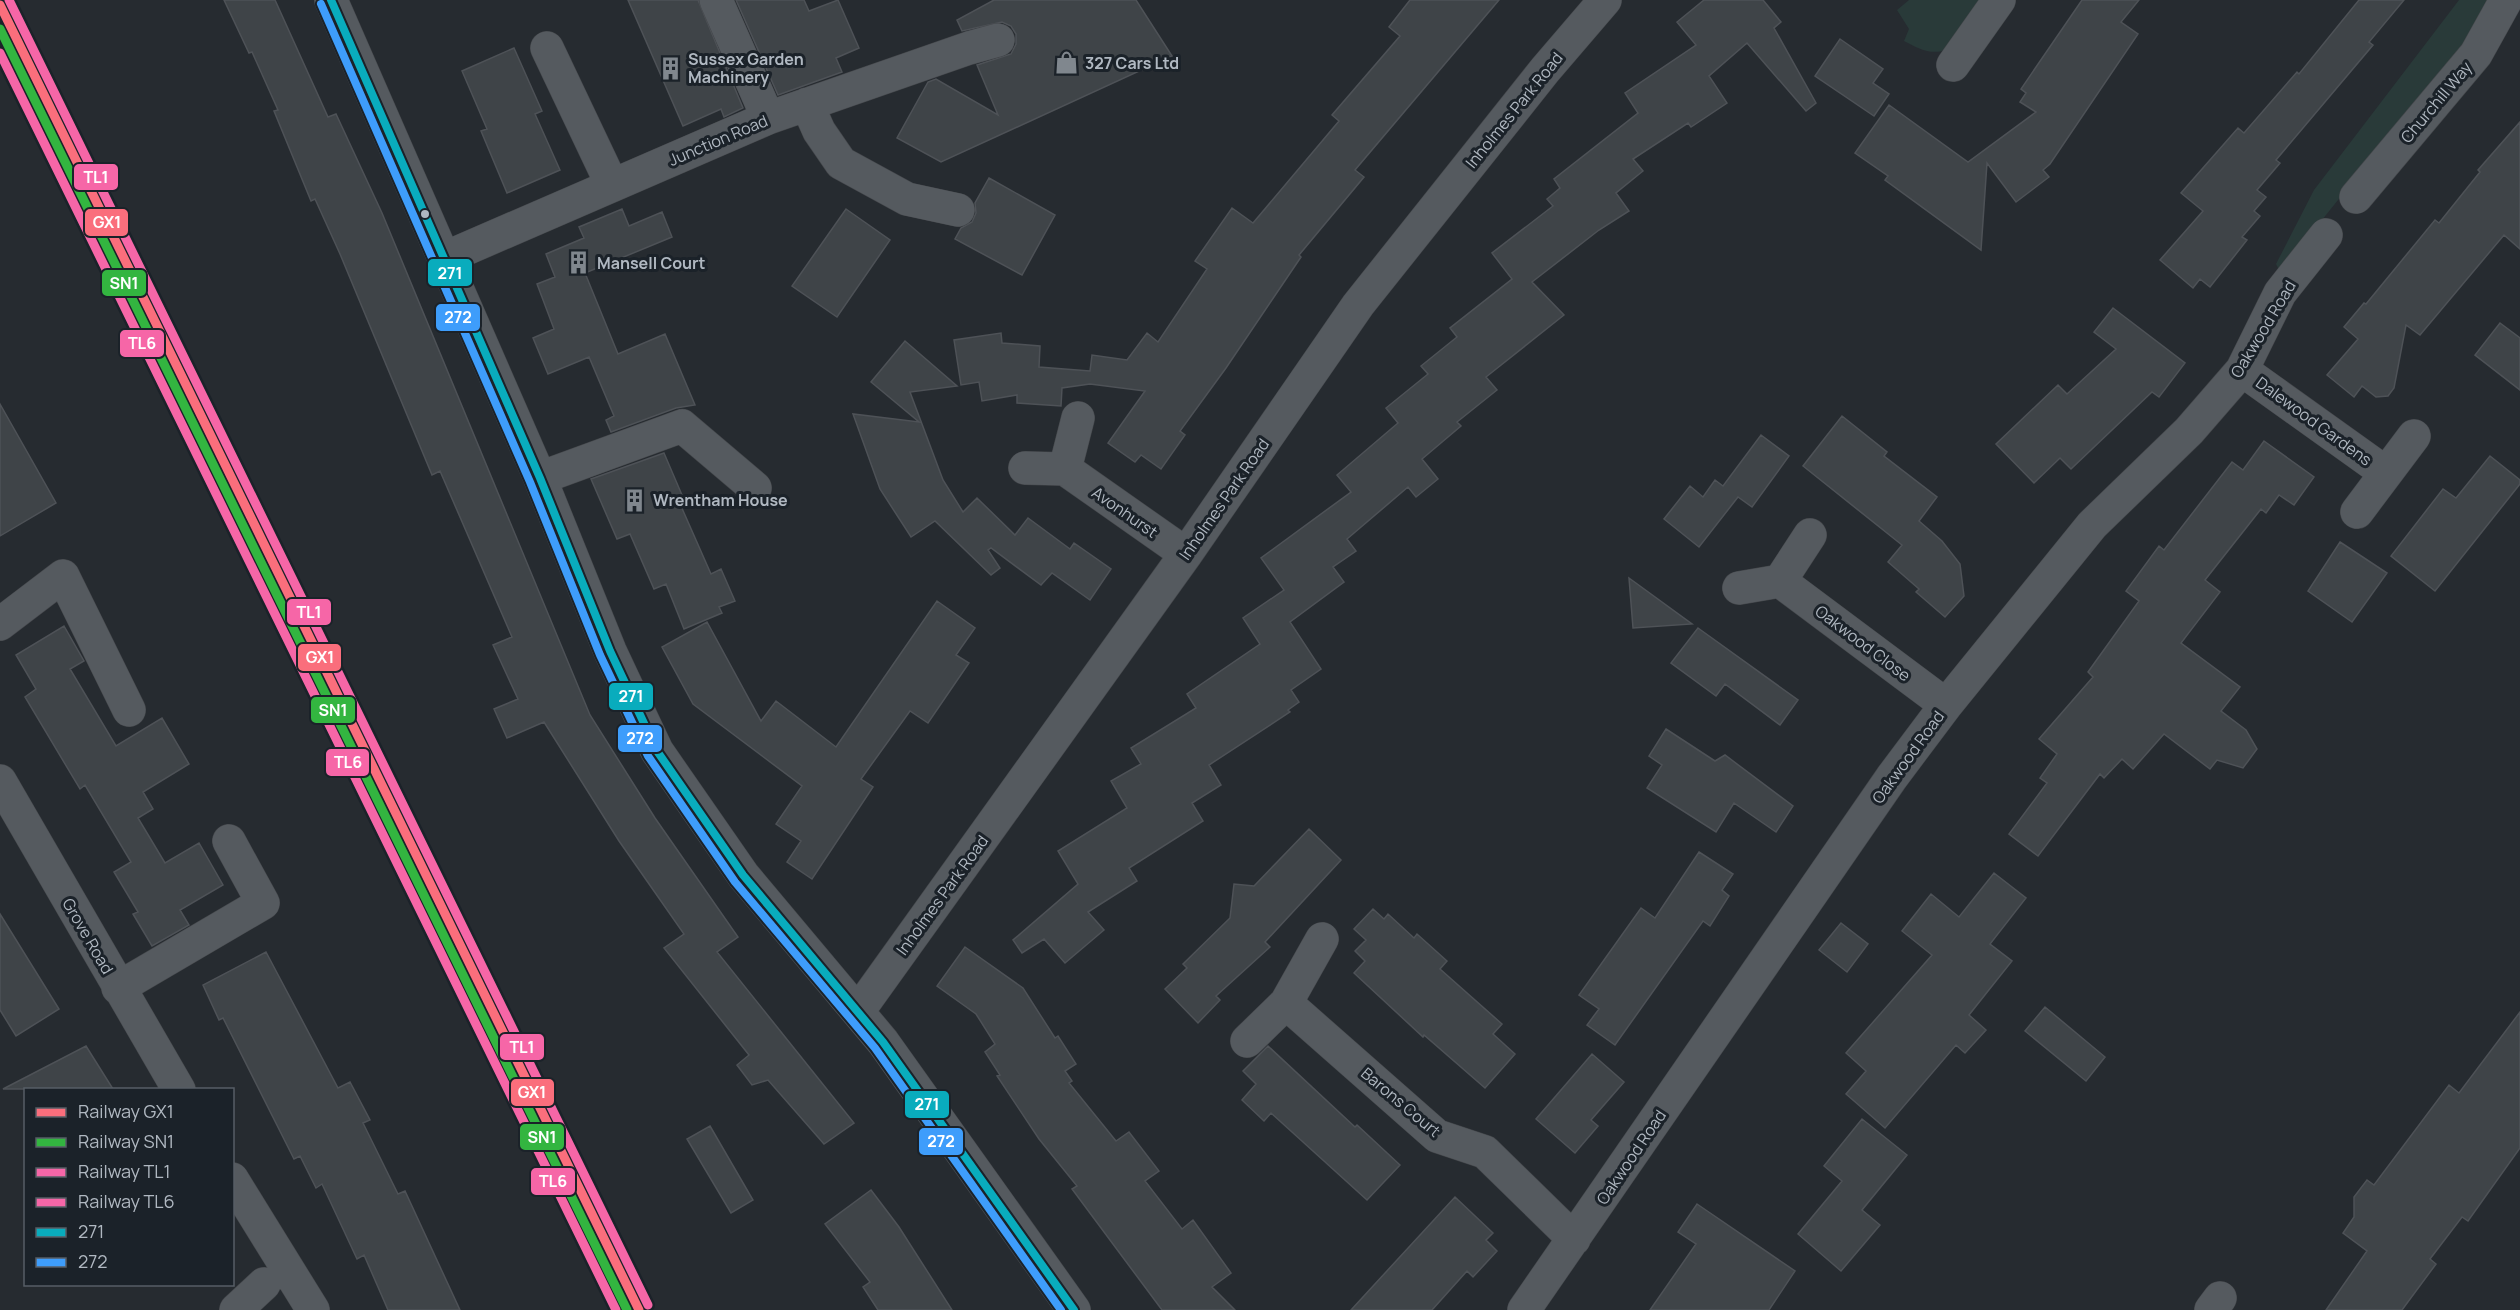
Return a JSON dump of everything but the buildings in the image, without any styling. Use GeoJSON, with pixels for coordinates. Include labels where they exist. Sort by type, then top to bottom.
{"type":"FeatureCollection","features":[{"type":"Feature","properties":{"kind":"street"},"geometry":{"type":"LineString","coordinates":[[331,0],[540,478],[610,651],[657,751],[743,875],[859,1010],[1074,1310]]}},
{"type":"Feature","properties":{"kind":"street"},"geometry":{"type":"LineString","coordinates":[[716,0],[768,118]]}},
{"type":"Feature","properties":{"kind":"street","name":"Inholmes Park Road"},"geometry":{"type":"LineString","coordinates":[[859,1010],[1186,554],[1358,305],[1545,70],[1605,0]]}},
{"type":"Feature","properties":{"kind":"street"},"geometry":{"type":"LineString","coordinates":[[1953,64],[1999,0]]}},
{"type":"Feature","properties":{"kind":"street","name":"Churchill Way"},"geometry":{"type":"LineString","coordinates":[[2356,197],[2476,54],[2506,0]]}},
{"type":"Feature","properties":{"kind":"street","name":"Junction Road"},"geometry":{"type":"LineString","coordinates":[[445,258],[768,118],[998,40]]}},
{"type":"Feature","properties":{"kind":"street"},"geometry":{"type":"LineString","coordinates":[[547,48],[612,185]]}},
{"type":"Feature","properties":{"kind":"street"},"geometry":{"type":"LineString","coordinates":[[807,104],[819,131],[841,163],[907,199],[958,210]]}},
{"type":"Feature","properties":{"kind":"street","name":"Oakwood Road"},"geometry":{"type":"LineString","coordinates":[[1524,1310],[1886,786],[1946,705],[2092,525],[2189,431],[2242,370],[2280,293],[2326,234]]}},
{"type":"Feature","properties":{"kind":"street","name":"Dalewood Gardens"},"geometry":{"type":"LineString","coordinates":[[2242,370],[2386,473]]}},
{"type":"Feature","properties":{"kind":"street"},"geometry":{"type":"LineString","coordinates":[[1025,468],[1065,469],[1078,418]]}},
{"type":"Feature","properties":{"kind":"street"},"geometry":{"type":"LineString","coordinates":[[540,478],[682,426],[755,488]]}},
{"type":"Feature","properties":{"kind":"street"},"geometry":{"type":"LineString","coordinates":[[2356,512],[2414,436]]}},
{"type":"Feature","properties":{"kind":"street","name":"Avonhurst"},"geometry":{"type":"LineString","coordinates":[[1065,469],[1186,554]]}},
{"type":"Feature","properties":{"kind":"street"},"geometry":{"type":"LineString","coordinates":[[1739,588],[1780,581],[1810,535]]}},
{"type":"Feature","properties":{"kind":"street"},"geometry":{"type":"LineString","coordinates":[[0,624],[63,576],[129,710]]}},
{"type":"Feature","properties":{"kind":"street","name":"Oakwood Close"},"geometry":{"type":"LineString","coordinates":[[1780,581],[1946,705]]}},
{"type":"Feature","properties":{"kind":"street","name":"Grove Road"},"geometry":{"type":"LineString","coordinates":[[0,781],[177,1088]]}},
{"type":"Feature","properties":{"kind":"street"},"geometry":{"type":"LineString","coordinates":[[118,988],[263,903],[229,841]]}},
{"type":"Feature","properties":{"kind":"street"},"geometry":{"type":"LineString","coordinates":[[1247,1041],[1286,1003],[1322,939]]}},
{"type":"Feature","properties":{"kind":"street","name":"Barons Court"},"geometry":{"type":"LineString","coordinates":[[1286,1003],[1437,1136],[1485,1152],[1574,1239]]}},
{"type":"Feature","properties":{"kind":"street"},"geometry":{"type":"LineString","coordinates":[[234,1182],[313,1310]]}},
{"type":"Feature","properties":{"kind":"street"},"geometry":{"type":"LineString","coordinates":[[236,1310],[264,1284]]}},
{"type":"Feature","properties":{"kind":"shaded area"},"geometry":{"type":"Polygon","coordinates":[[[1909,0],[1982,0],[1948,49],[1931,52],[1904,41],[1909,29],[1897,10],[1909,0]]]}},
{"type":"Feature","properties":{"kind":"shaded area"},"geometry":{"type":"Polygon","coordinates":[[[2459,0],[2488,0],[2463,45],[2280,272],[2276,264],[2314,190],[2459,0]]]}},
{"type":"Feature","properties":{"kind":"rail line","name":"TL1"},"geometry":{"type":"LineString","coordinates":[[9,0],[648,1305]]}},
{"type":"Feature","properties":{"kind":"rail line","name":"GX1"},"geometry":{"type":"LineString","coordinates":[[0,5],[639,1310]]}},
{"type":"Feature","properties":{"kind":"rail line","name":"SN1"},"geometry":{"type":"LineString","coordinates":[[0,29],[627,1310]]}},
{"type":"Feature","properties":{"kind":"rail line","name":"TL6"},"geometry":{"type":"LineString","coordinates":[[0,53],[616,1310]]}},
{"type":"Feature","properties":{"kind":"transit line","name":"271"},"geometry":{"type":"LineString","coordinates":[[331,0],[540,478],[610,651],[657,751],[743,875],[883,1042],[1074,1310]]}},
{"type":"Feature","properties":{"kind":"transit line","name":"272"},"geometry":{"type":"LineString","coordinates":[[321,4],[530,482],[600,655],[648,756],[735,882],[875,1048],[1061,1310]]}},
{"type":"Feature","properties":{"kind":"place","name":"327 Cars Ltd"},"geometry":{"type":"Point","coordinates":[1067,63]}},
{"type":"Feature","properties":{"kind":"place","name":"Sussex Garden Machinery"},"geometry":{"type":"Point","coordinates":[670,68]}},
{"type":"Feature","properties":{"kind":"place","name":"Mansell Court"},"geometry":{"type":"Point","coordinates":[579,263]}},
{"type":"Feature","properties":{"kind":"place","name":"Wrentham House"},"geometry":{"type":"Point","coordinates":[635,500]}}]}
